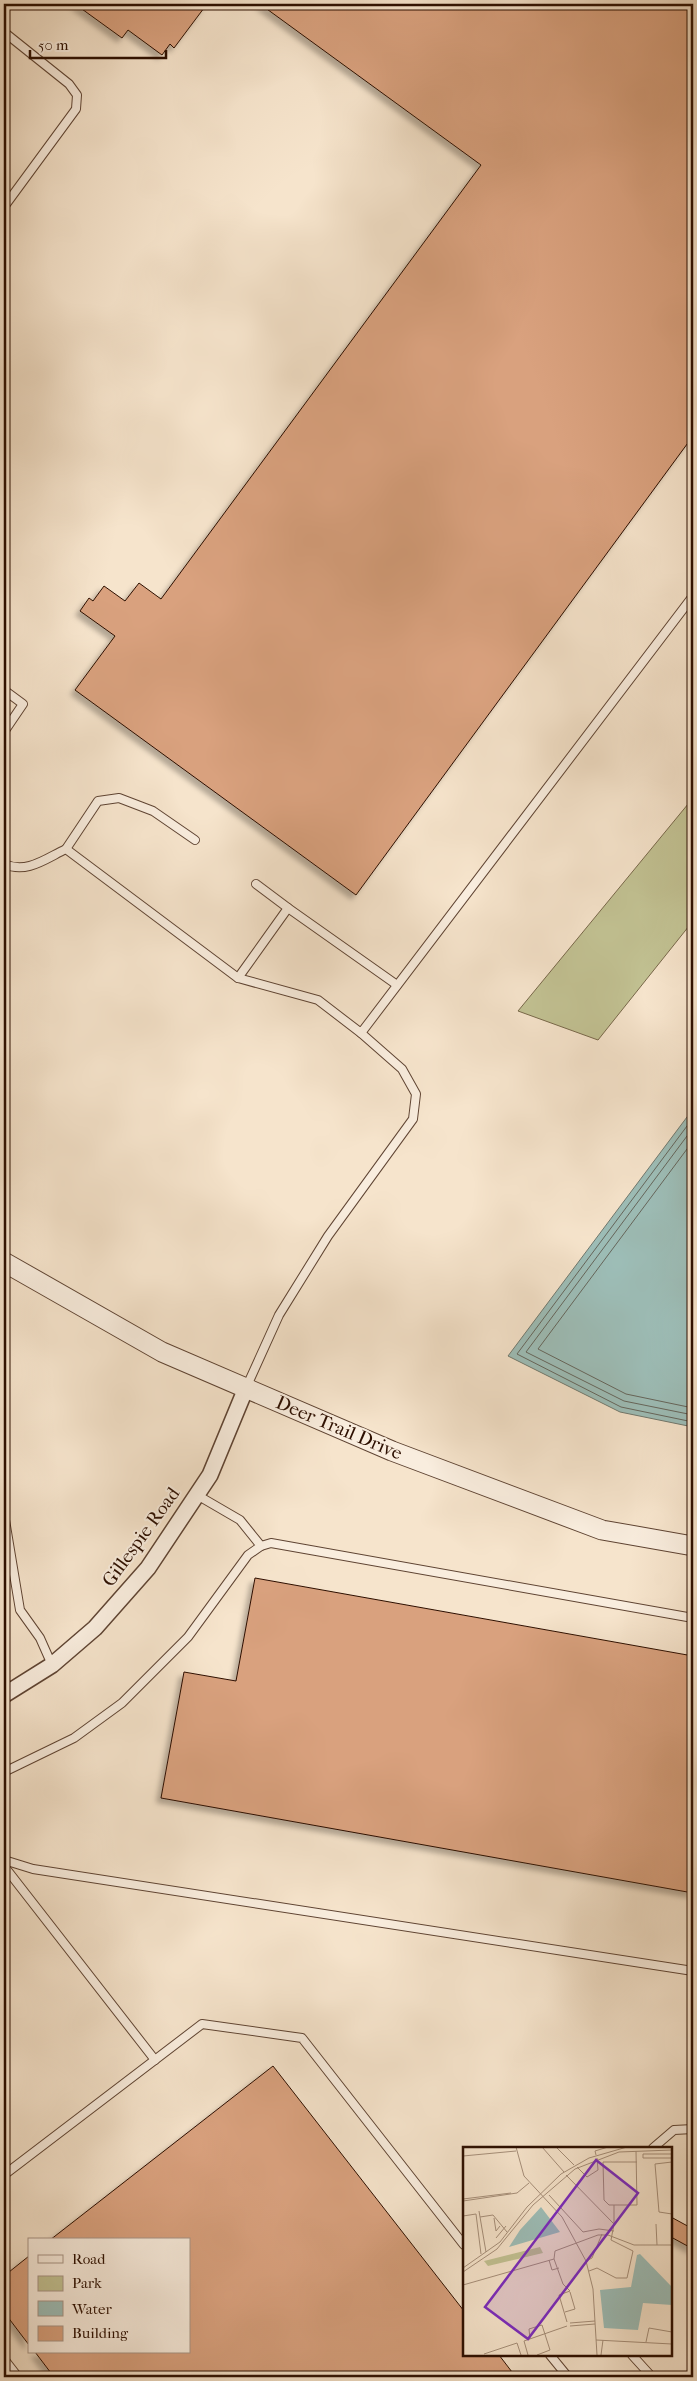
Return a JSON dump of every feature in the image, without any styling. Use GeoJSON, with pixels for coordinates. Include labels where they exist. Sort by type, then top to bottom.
{"type":"FeatureCollection","features":[{"type":"Feature","properties":{"kind":"street","name":"Deer Trail Drive"},"geometry":{"type":"LineString","coordinates":[[7,1266],[162,1352],[392,1451],[602,1530],[693,1546]]}},
{"type":"Feature","properties":{"kind":"street","name":"Gillespie Road"},"geometry":{"type":"LineString","coordinates":[[4,1695],[52,1665],[95,1628],[148,1568],[210,1475],[246,1388]]}},
{"type":"Feature","properties":{"kind":"lane"},"geometry":{"type":"LineString","coordinates":[[4,32],[69,84],[77,95],[76,109],[4,207]]}},
{"type":"Feature","properties":{"kind":"lane"},"geometry":{"type":"LineString","coordinates":[[361,1033],[693,596]]}},
{"type":"Feature","properties":{"kind":"lane"},"geometry":{"type":"LineString","coordinates":[[4,690],[23,704],[4,732]]}},
{"type":"Feature","properties":{"kind":"lane"},"geometry":{"type":"LineString","coordinates":[[4,864],[14,868],[32,866],[66,848],[98,801],[119,798],[153,811],[195,840]]}},
{"type":"Feature","properties":{"kind":"lane"},"geometry":{"type":"LineString","coordinates":[[66,848],[238,978],[318,1000],[361,1033],[402,1069],[416,1094],[413,1119],[328,1236],[279,1315],[246,1388]]}},
{"type":"Feature","properties":{"kind":"lane"},"geometry":{"type":"LineString","coordinates":[[256,884],[397,985]]}},
{"type":"Feature","properties":{"kind":"lane"},"geometry":{"type":"LineString","coordinates":[[238,978],[288,908]]}},
{"type":"Feature","properties":{"kind":"lane"},"geometry":{"type":"LineString","coordinates":[[196,1495],[240,1520],[262,1546]]}},
{"type":"Feature","properties":{"kind":"lane"},"geometry":{"type":"LineString","coordinates":[[4,1514],[20,1610],[40,1638],[52,1665]]}},
{"type":"Feature","properties":{"kind":"lane"},"geometry":{"type":"LineString","coordinates":[[4,1772],[74,1738],[122,1703],[188,1637],[248,1555],[262,1546],[271,1543],[693,1618]]}},
{"type":"Feature","properties":{"kind":"lane"},"geometry":{"type":"LineString","coordinates":[[4,1860],[33,1869],[693,1971]]}},
{"type":"Feature","properties":{"kind":"lane"},"geometry":{"type":"LineString","coordinates":[[4,1866],[155,2060]]}},
{"type":"Feature","properties":{"kind":"lane"},"geometry":{"type":"LineString","coordinates":[[4,2175],[202,2024],[302,2038],[463,2244]]}},
{"type":"Feature","properties":{"kind":"lane"},"geometry":{"type":"LineString","coordinates":[[653,2147],[674,2130],[693,2129]]}},
{"type":"Feature","properties":{"kind":"lane"},"geometry":{"type":"LineString","coordinates":[[551,2356],[568,2377]]}},
{"type":"Feature","properties":{"kind":"lane"},"geometry":{"type":"LineString","coordinates":[[633,2356],[652,2377]]}},
{"type":"Feature","properties":{"kind":"lane"},"geometry":{"type":"LineString","coordinates":[[4,2359],[18,2377]]}},
{"type":"Feature","properties":{"kind":"green space"},"geometry":{"type":"Polygon","coordinates":[[[693,798],[693,921],[598,1040],[518,1011],[693,798]]]}},
{"type":"Feature","properties":{"kind":"water"},"geometry":{"type":"Polygon","coordinates":[[[693,1109],[693,1427],[620,1412],[508,1356],[693,1109]]]}},
{"type":"Feature","properties":{"kind":"building"},"geometry":{"type":"Polygon","coordinates":[[[75,4],[207,4],[174,48],[170,44],[162,55],[128,30],[122,38],[75,4]]]}},
{"type":"Feature","properties":{"kind":"building"},"geometry":{"type":"Polygon","coordinates":[[[260,4],[693,4],[693,436],[356,895],[75,690],[115,636],[80,611],[89,598],[93,601],[104,586],[125,601],[139,583],[161,599],[481,165],[260,4]]]}},
{"type":"Feature","properties":{"kind":"building"},"geometry":{"type":"Polygon","coordinates":[[[255,1578],[693,1656],[693,1893],[161,1798],[184,1672],[236,1681],[255,1578]]]}},
{"type":"Feature","properties":{"kind":"building"},"geometry":{"type":"Polygon","coordinates":[[[273,2066],[463,2310],[463,2356],[500,2356],[512,2372],[504,2377],[54,2377],[37,2354],[190,2354],[190,2238],[53,2238],[273,2066]]]}},
{"type":"Feature","properties":{"kind":"building"},"geometry":{"type":"Polygon","coordinates":[[[672,2218],[693,2229],[693,2249],[672,2238],[672,2218]]]}},
{"type":"Feature","properties":{"kind":"building"},"geometry":{"type":"Polygon","coordinates":[[[28,2257],[28,2344],[4,2312],[4,2276],[28,2257]]]}}]}
